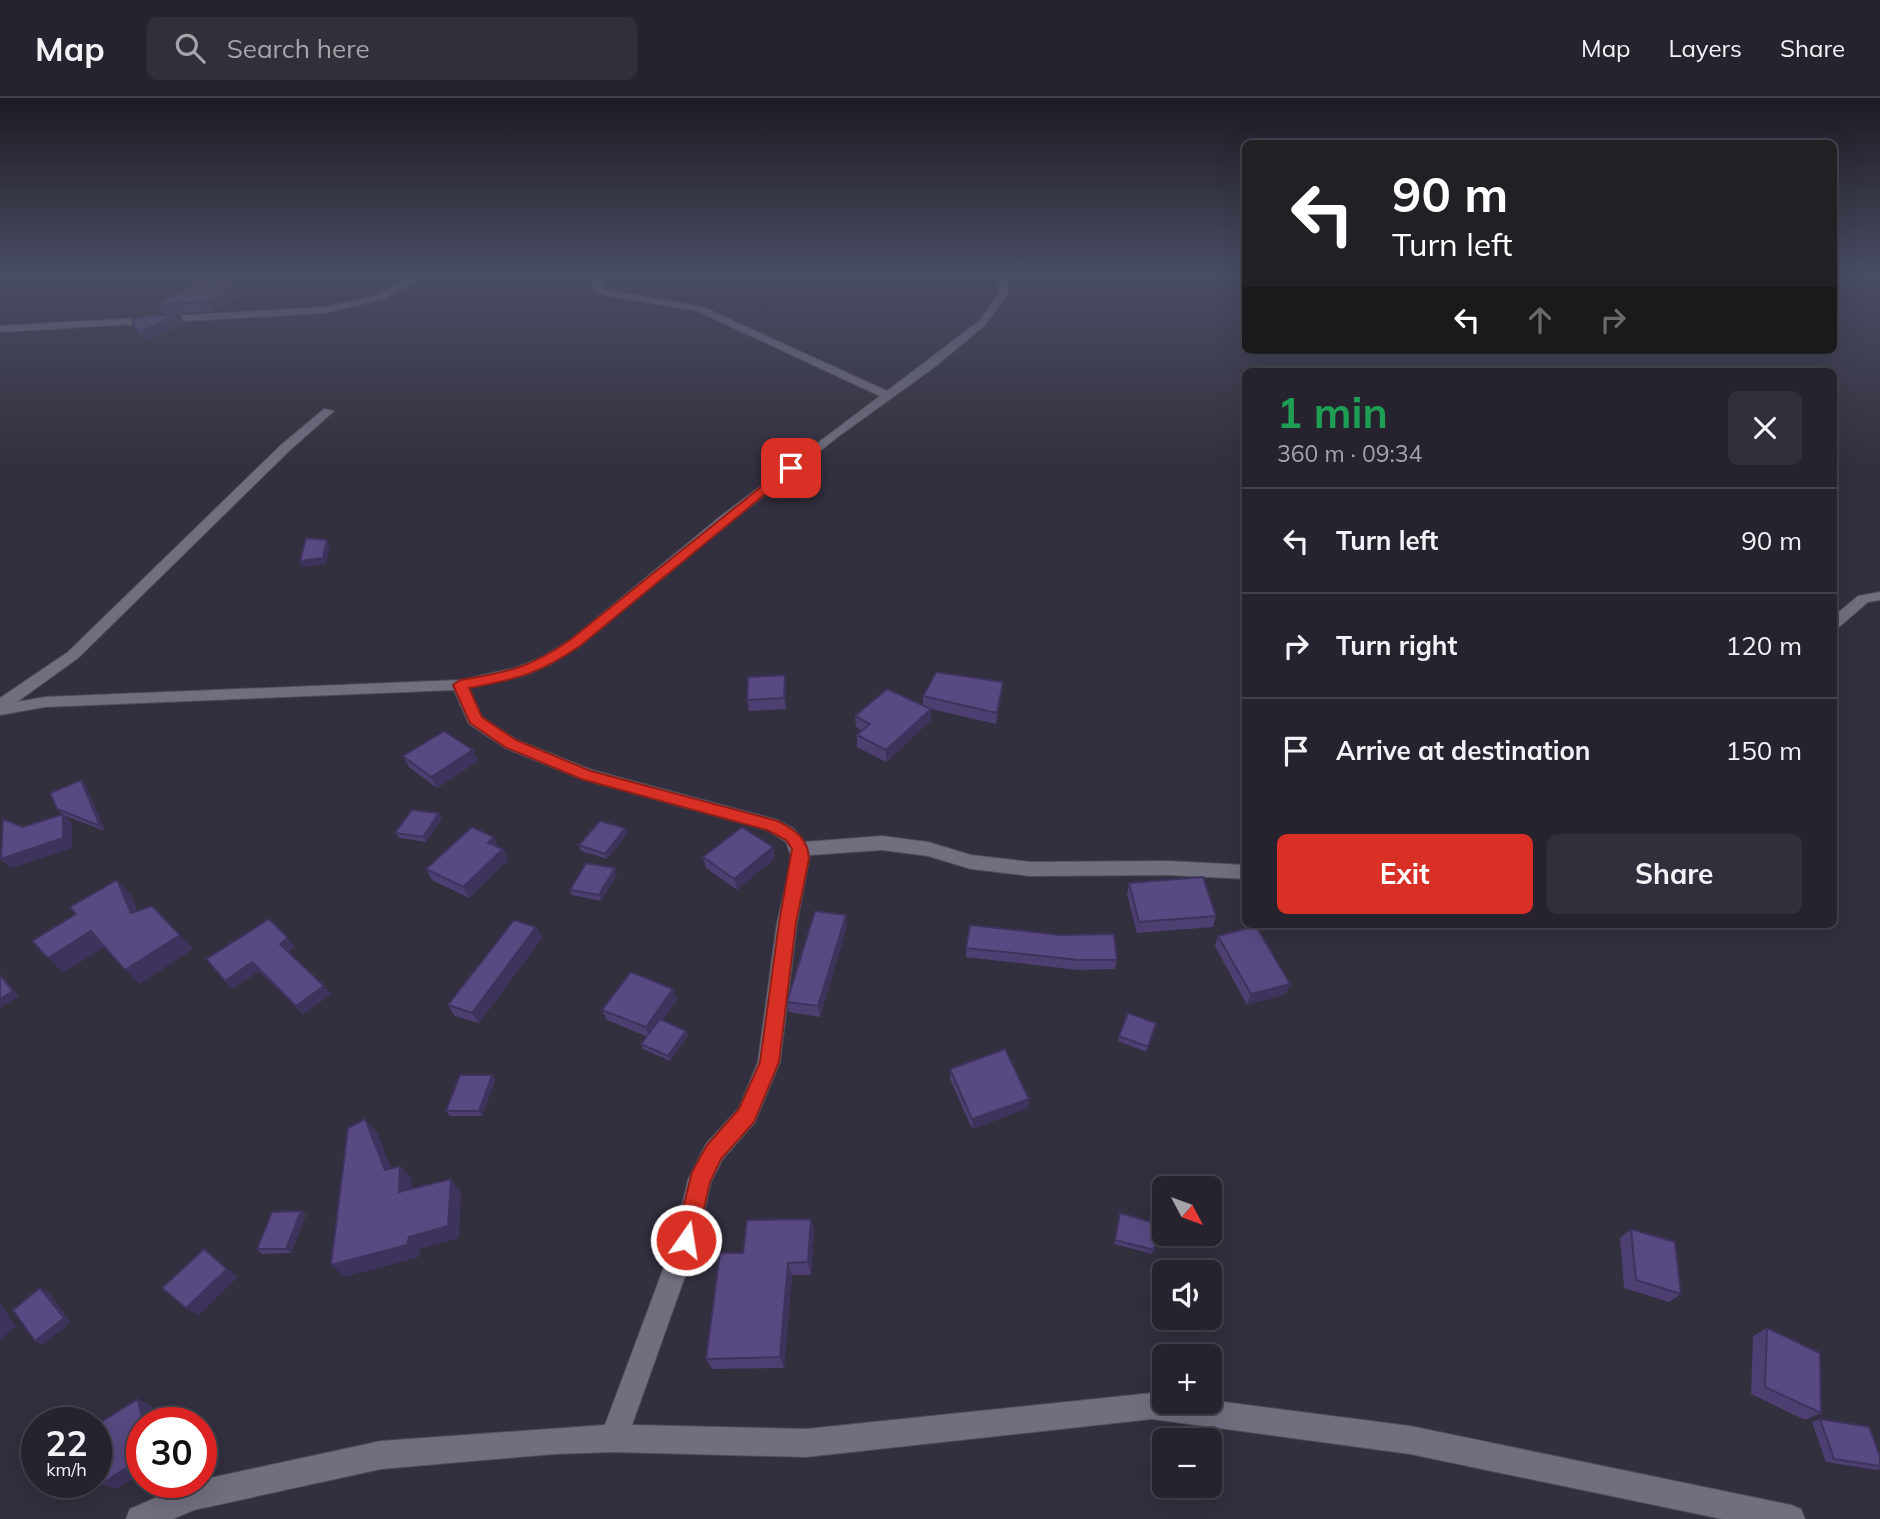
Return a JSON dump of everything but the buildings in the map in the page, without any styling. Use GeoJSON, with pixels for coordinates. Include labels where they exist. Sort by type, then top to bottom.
{"type":"FeatureCollection","features":[{"type":"Feature","properties":{"kind":"street"},"geometry":{"type":"LineString","coordinates":[[761,337],[888,396]]}},
{"type":"Feature","properties":{"kind":"street"},"geometry":{"type":"LineString","coordinates":[[0,708],[45,702],[460,685],[520,674],[546,663],[575,643],[835,434],[964,337]]}},
{"type":"Feature","properties":{"kind":"street"},"geometry":{"type":"LineString","coordinates":[[0,708],[74,655],[285,448],[328,411]]}},
{"type":"Feature","properties":{"kind":"street"},"geometry":{"type":"LineString","coordinates":[[1837,621],[1863,598],[1880,596]]}},
{"type":"Feature","properties":{"kind":"street"},"geometry":{"type":"LineString","coordinates":[[460,685],[475,720],[511,744],[587,775],[772,825],[792,835],[801,849],[787,923],[769,1062],[747,1115],[714,1152],[700,1180],[686,1240],[614,1438]]}},
{"type":"Feature","properties":{"kind":"street"},"geometry":{"type":"LineString","coordinates":[[801,849],[882,843],[928,849],[971,862],[1030,869],[1167,868],[1242,872]]}},
{"type":"Feature","properties":{"kind":"street"},"geometry":{"type":"LineString","coordinates":[[140,1519],[193,1496],[380,1455],[554,1440],[614,1438],[806,1443],[1152,1406],[1410,1440],[1791,1519]]}},
{"type":"Feature","properties":{"kind":"route"},"geometry":{"type":"LineString","coordinates":[[686,1240],[700,1180],[714,1152],[747,1115],[769,1062],[787,923],[801,849],[792,835],[772,825],[587,775],[511,744],[475,720],[460,685],[520,674],[546,663],[575,643],[791,468]]}}]}
